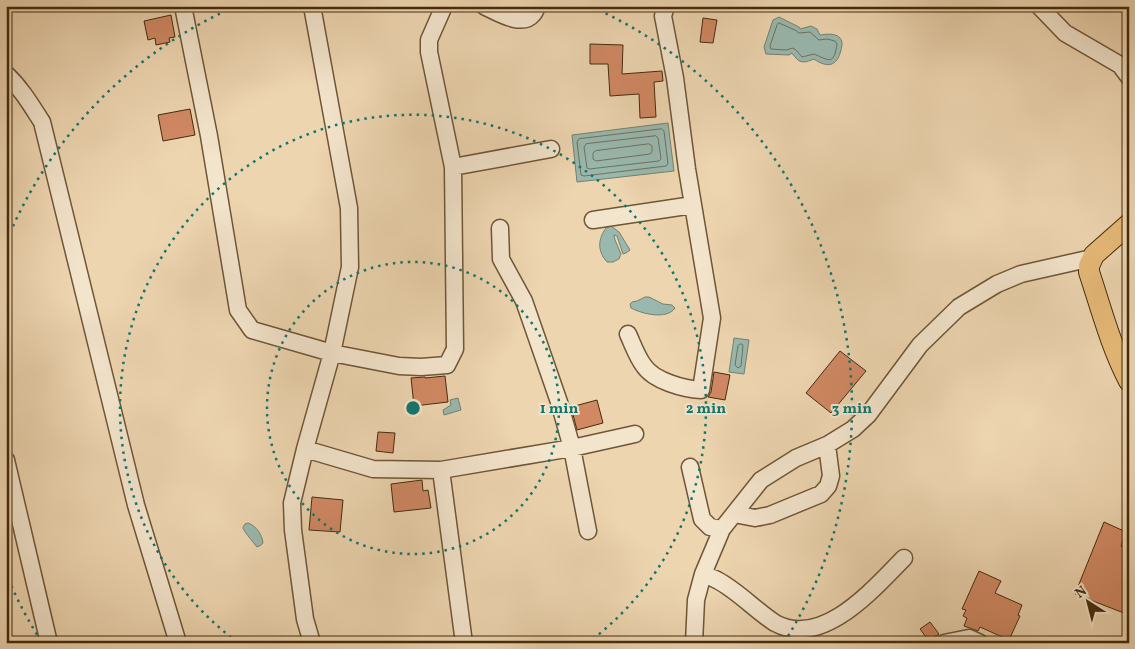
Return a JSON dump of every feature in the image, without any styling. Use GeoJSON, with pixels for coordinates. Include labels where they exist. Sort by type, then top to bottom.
{"type":"FeatureCollection","features":[{"type":"Feature","properties":{"kind":"main road"},"geometry":{"type":"LineString","coordinates":[[1129,224],[1096,253],[1089,266],[1089,272],[1116,352],[1129,382]]}},
{"type":"Feature","properties":{"kind":"street"},"geometry":{"type":"LineString","coordinates":[[183,6],[209,136],[238,310],[252,330],[332,353],[399,366],[421,367],[447,366],[455,349],[453,167],[429,52],[429,40],[444,6]]}},
{"type":"Feature","properties":{"kind":"street"},"geometry":{"type":"LineString","coordinates":[[312,6],[349,208],[350,267],[332,353],[292,503],[292,530],[305,620],[312,643]]}},
{"type":"Feature","properties":{"kind":"street"},"geometry":{"type":"LineString","coordinates":[[484,6],[508,17],[521,20],[533,15],[537,6]]}},
{"type":"Feature","properties":{"kind":"street"},"geometry":{"type":"LineString","coordinates":[[628,334],[644,367],[650,372],[664,381],[691,390],[701,390],[712,318],[693,206],[675,78],[663,16],[666,6]]}},
{"type":"Feature","properties":{"kind":"street"},"geometry":{"type":"LineString","coordinates":[[1039,6],[1065,33],[1120,65],[1129,77]]}},
{"type":"Feature","properties":{"kind":"street"},"geometry":{"type":"LineString","coordinates":[[6,74],[30,102],[42,122],[136,505],[178,643]]}},
{"type":"Feature","properties":{"kind":"street"},"geometry":{"type":"LineString","coordinates":[[453,167],[550,149]]}},
{"type":"Feature","properties":{"kind":"street"},"geometry":{"type":"LineString","coordinates":[[593,220],[693,206]]}},
{"type":"Feature","properties":{"kind":"street"},"geometry":{"type":"LineString","coordinates":[[500,228],[500,260],[524,301],[559,402],[572,448],[588,531]]}},
{"type":"Feature","properties":{"kind":"street"},"geometry":{"type":"LineString","coordinates":[[694,643],[696,600],[703,574],[722,530],[761,480],[796,458],[827,445],[853,429],[868,415],[920,345],[959,307],[997,284],[1021,274],[1092,258]]}},
{"type":"Feature","properties":{"kind":"street"},"geometry":{"type":"LineString","coordinates":[[305,449],[373,469],[441,470],[572,448],[634,434]]}},
{"type":"Feature","properties":{"kind":"street"},"geometry":{"type":"LineString","coordinates":[[734,514],[755,518],[770,515],[821,494],[828,486],[831,476],[827,445]]}},
{"type":"Feature","properties":{"kind":"street"},"geometry":{"type":"LineString","coordinates":[[6,460],[49,643]]}},
{"type":"Feature","properties":{"kind":"street"},"geometry":{"type":"LineString","coordinates":[[690,466],[702,519],[710,527],[722,530]]}},
{"type":"Feature","properties":{"kind":"street"},"geometry":{"type":"LineString","coordinates":[[441,470],[464,643]]}},
{"type":"Feature","properties":{"kind":"street"},"geometry":{"type":"LineString","coordinates":[[703,574],[727,586],[777,624],[793,630],[814,630],[833,622],[851,610],[904,558]]}},
{"type":"Feature","properties":{"kind":"street"},"geometry":{"type":"LineString","coordinates":[[944,643],[969,638],[980,643]]}},
{"type":"Feature","properties":{"kind":"water"},"geometry":{"type":"Polygon","coordinates":[[[779,17],[800,29],[811,26],[817,29],[820,35],[831,34],[838,36],[842,44],[837,60],[827,65],[814,59],[801,62],[792,53],[789,55],[766,54],[764,47],[773,20],[779,17]]]}},
{"type":"Feature","properties":{"kind":"water"},"geometry":{"type":"Polygon","coordinates":[[[668,123],[674,171],[577,182],[572,135],[668,123]]]}},
{"type":"Feature","properties":{"kind":"water"},"geometry":{"type":"Polygon","coordinates":[[[611,226],[619,232],[630,250],[623,254],[617,236],[614,235],[621,254],[619,259],[607,262],[600,249],[600,241],[606,228],[611,226]]]}},
{"type":"Feature","properties":{"kind":"water"},"geometry":{"type":"Polygon","coordinates":[[[645,297],[663,304],[672,305],[675,308],[666,314],[654,315],[631,308],[630,304],[632,302],[645,297]]]}},
{"type":"Feature","properties":{"kind":"water"},"geometry":{"type":"Polygon","coordinates":[[[734,338],[749,340],[744,374],[729,372],[734,338]]]}},
{"type":"Feature","properties":{"kind":"water"},"geometry":{"type":"Polygon","coordinates":[[[458,398],[461,410],[444,415],[443,410],[451,405],[450,400],[458,398]]]}},
{"type":"Feature","properties":{"kind":"water"},"geometry":{"type":"Polygon","coordinates":[[[248,523],[256,528],[261,536],[263,543],[257,547],[243,529],[245,524],[248,523]]]}},
{"type":"Feature","properties":{"kind":"building"},"geometry":{"type":"Polygon","coordinates":[[[171,15],[175,37],[169,38],[170,42],[156,45],[155,38],[148,40],[144,21],[171,15]]]}},
{"type":"Feature","properties":{"kind":"building"},"geometry":{"type":"Polygon","coordinates":[[[703,18],[717,20],[713,43],[700,42],[703,18]]]}},
{"type":"Feature","properties":{"kind":"building"},"geometry":{"type":"Polygon","coordinates":[[[590,44],[623,45],[622,74],[662,71],[663,81],[654,82],[656,117],[640,118],[639,94],[610,96],[608,64],[590,64],[590,44]]]}},
{"type":"Feature","properties":{"kind":"building"},"geometry":{"type":"Polygon","coordinates":[[[190,109],[195,135],[163,141],[158,115],[190,109]]]}},
{"type":"Feature","properties":{"kind":"building"},"geometry":{"type":"Polygon","coordinates":[[[840,351],[866,371],[831,413],[806,393],[840,351]]]}},
{"type":"Feature","properties":{"kind":"building"},"geometry":{"type":"Polygon","coordinates":[[[714,372],[730,375],[725,400],[708,397],[711,392],[714,372]]]}},
{"type":"Feature","properties":{"kind":"building"},"geometry":{"type":"Polygon","coordinates":[[[445,376],[448,402],[414,406],[411,378],[445,376]]]}},
{"type":"Feature","properties":{"kind":"building"},"geometry":{"type":"Polygon","coordinates":[[[597,400],[603,423],[577,430],[571,407],[597,400]]]}},
{"type":"Feature","properties":{"kind":"building"},"geometry":{"type":"Polygon","coordinates":[[[378,432],[395,433],[393,453],[376,451],[378,432]]]}},
{"type":"Feature","properties":{"kind":"building"},"geometry":{"type":"Polygon","coordinates":[[[422,480],[423,491],[428,490],[431,508],[394,512],[391,484],[422,480]]]}},
{"type":"Feature","properties":{"kind":"building"},"geometry":{"type":"Polygon","coordinates":[[[312,497],[343,500],[340,532],[309,530],[312,497]]]}},
{"type":"Feature","properties":{"kind":"building"},"geometry":{"type":"Polygon","coordinates":[[[1104,522],[1126,532],[1121,546],[1129,549],[1129,615],[1075,594],[1104,522]]]}},
{"type":"Feature","properties":{"kind":"building"},"geometry":{"type":"Polygon","coordinates":[[[979,571],[1001,581],[995,593],[1022,605],[1018,615],[1020,616],[1009,640],[980,627],[978,631],[964,626],[967,618],[963,616],[966,610],[962,609],[979,571]]]}},
{"type":"Feature","properties":{"kind":"building"},"geometry":{"type":"Polygon","coordinates":[[[930,622],[939,634],[929,641],[920,629],[930,622]]]}}]}
